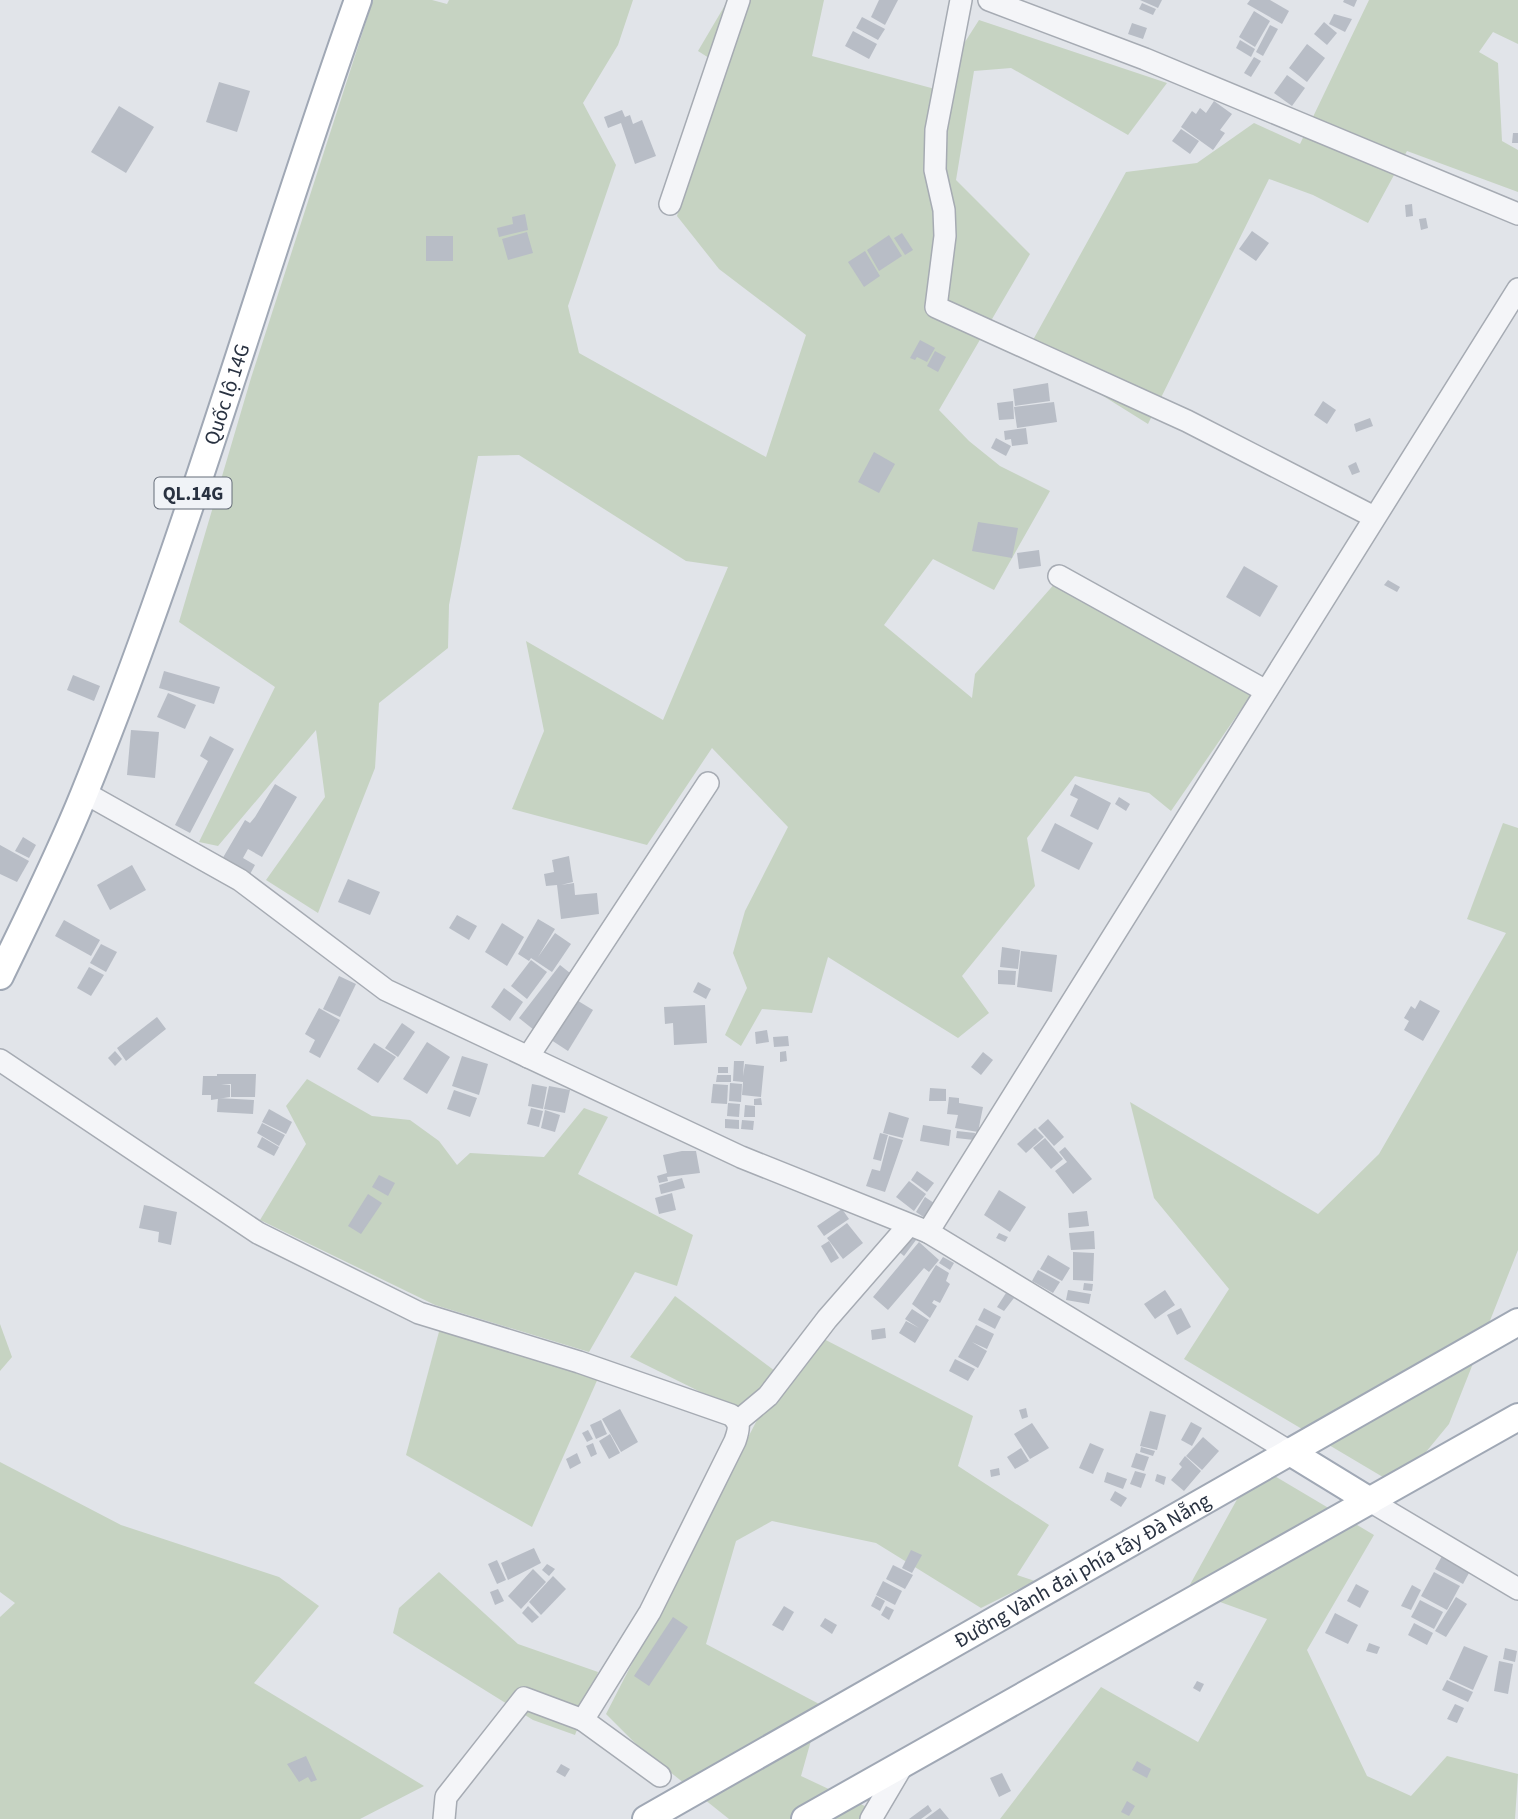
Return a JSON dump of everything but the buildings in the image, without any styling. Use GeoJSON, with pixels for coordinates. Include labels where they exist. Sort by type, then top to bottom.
{"type":"FeatureCollection","features":[{"type":"Feature","properties":{"kind":"main road","name":"Quốc lộ 14G"},"geometry":{"type":"LineString","coordinates":[[0,976],[85,793],[242,354],[307,144],[358,0]]}},
{"type":"Feature","properties":{"kind":"main road","name":"Đường Vành đai phía tây Đà Nẵng"},"geometry":{"type":"LineString","coordinates":[[646,1819],[1518,1322]]}},
{"type":"Feature","properties":{"kind":"main road"},"geometry":{"type":"LineString","coordinates":[[804,1819],[1518,1417]]}},
{"type":"Feature","properties":{"kind":"main road"},"geometry":{"type":"LineString","coordinates":[[1290,1452],[1370,1501]]}},
{"type":"Feature","properties":{"kind":"street"},"geometry":{"type":"LineString","coordinates":[[670,204],[739,0]]}},
{"type":"Feature","properties":{"kind":"street"},"geometry":{"type":"LineString","coordinates":[[961,0],[936,130],[935,170],[944,210],[945,236],[936,307],[1187,421],[1374,517]]}},
{"type":"Feature","properties":{"kind":"street"},"geometry":{"type":"LineString","coordinates":[[989,0],[1145,59],[1518,214]]}},
{"type":"Feature","properties":{"kind":"street"},"geometry":{"type":"LineString","coordinates":[[738,1421],[773,1390],[827,1319],[918,1229],[1266,691],[1518,289]]}},
{"type":"Feature","properties":{"kind":"street"},"geometry":{"type":"LineString","coordinates":[[1059,576],[1266,691]]}},
{"type":"Feature","properties":{"kind":"street"},"geometry":{"type":"LineString","coordinates":[[528,1057],[708,783]]}},
{"type":"Feature","properties":{"kind":"street"},"geometry":{"type":"LineString","coordinates":[[85,793],[240,880],[386,990],[741,1157],[918,1229],[1290,1452]]}},
{"type":"Feature","properties":{"kind":"street"},"geometry":{"type":"LineString","coordinates":[[0,1060],[258,1233],[419,1313],[579,1362],[731,1415],[738,1421],[739,1429],[735,1441],[650,1612],[583,1720]]}},
{"type":"Feature","properties":{"kind":"street"},"geometry":{"type":"LineString","coordinates":[[1370,1501],[1518,1589]]}},
{"type":"Feature","properties":{"kind":"street"},"geometry":{"type":"LineString","coordinates":[[444,1819],[446,1797],[524,1698],[583,1720],[660,1776]]}},
{"type":"Feature","properties":{"kind":"street"},"geometry":{"type":"LineString","coordinates":[[871,1819],[904,1763]]}},
{"type":"Feature","properties":{"kind":"green space"},"geometry":{"type":"Polygon","coordinates":[[[373,0],[432,0],[447,4],[449,0],[633,0],[618,45],[583,103],[616,165],[568,306],[579,353],[766,457],[806,335],[719,269],[677,216],[720,65],[698,51],[728,0],[824,0],[812,56],[935,89],[979,20],[1167,83],[1128,135],[1011,68],[974,71],[956,180],[1030,254],[939,410],[969,441],[1000,466],[1050,491],[994,590],[933,559],[884,625],[972,698],[975,674],[1057,581],[1262,679],[1171,811],[1149,793],[1075,776],[1027,838],[1035,886],[962,976],[989,1013],[958,1038],[828,957],[812,1013],[762,1009],[741,1046],[725,1035],[747,988],[733,953],[745,911],[788,827],[712,748],[647,845],[512,809],[544,731],[526,641],[663,720],[728,567],[686,561],[519,455],[478,456],[449,605],[448,648],[379,703],[375,768],[318,913],[266,880],[325,797],[316,730],[218,846],[199,842],[275,687],[179,622],[251,378],[373,0]]]}},
{"type":"Feature","properties":{"kind":"green space"},"geometry":{"type":"Polygon","coordinates":[[[1369,0],[1518,0],[1518,44],[1493,32],[1479,52],[1498,63],[1502,141],[1518,150],[1518,192],[1407,151],[1368,223],[1313,195],[1269,179],[1148,424],[1028,349],[1126,172],[1197,163],[1254,123],[1300,144],[1369,0]]]}},
{"type":"Feature","properties":{"kind":"green space"},"geometry":{"type":"Polygon","coordinates":[[[1503,823],[1518,828],[1518,1250],[1449,1424],[1398,1486],[1184,1359],[1229,1289],[1154,1198],[1130,1102],[1318,1214],[1379,1154],[1506,933],[1467,919],[1503,823]]]}},
{"type":"Feature","properties":{"kind":"green space"},"geometry":{"type":"Polygon","coordinates":[[[307,1079],[372,1116],[410,1120],[439,1141],[457,1165],[470,1153],[544,1157],[584,1108],[608,1117],[578,1174],[693,1235],[677,1286],[635,1272],[589,1352],[435,1305],[260,1220],[306,1144],[286,1106],[307,1079]]]}},
{"type":"Feature","properties":{"kind":"green space"},"geometry":{"type":"Polygon","coordinates":[[[675,1296],[775,1371],[818,1336],[973,1416],[958,1466],[1049,1525],[1017,1575],[1035,1581],[981,1608],[876,1543],[772,1521],[736,1541],[706,1644],[821,1705],[801,1776],[867,1807],[859,1819],[729,1819],[640,1748],[606,1714],[757,1420],[630,1357],[675,1296]]]}},
{"type":"Feature","properties":{"kind":"green space"},"geometry":{"type":"Polygon","coordinates":[[[0,1324],[12,1357],[0,1371],[0,1324]]]}},
{"type":"Feature","properties":{"kind":"green space"},"geometry":{"type":"Polygon","coordinates":[[[440,1328],[599,1376],[532,1527],[406,1455],[440,1328]]]}},
{"type":"Feature","properties":{"kind":"green space"},"geometry":{"type":"Polygon","coordinates":[[[0,1462],[121,1525],[279,1577],[319,1606],[254,1683],[424,1786],[360,1819],[0,1819],[0,1617],[15,1603],[0,1592],[0,1462]]]}},
{"type":"Feature","properties":{"kind":"green space"},"geometry":{"type":"Polygon","coordinates":[[[1256,1465],[1374,1535],[1307,1650],[1367,1776],[1411,1796],[1447,1756],[1518,1774],[1515,1819],[1000,1819],[1101,1687],[1198,1742],[1267,1619],[1187,1590],[1256,1465]]]}},
{"type":"Feature","properties":{"kind":"green space"},"geometry":{"type":"Polygon","coordinates":[[[439,1572],[518,1644],[598,1672],[575,1735],[533,1720],[393,1633],[399,1608],[439,1572]]]}}]}
